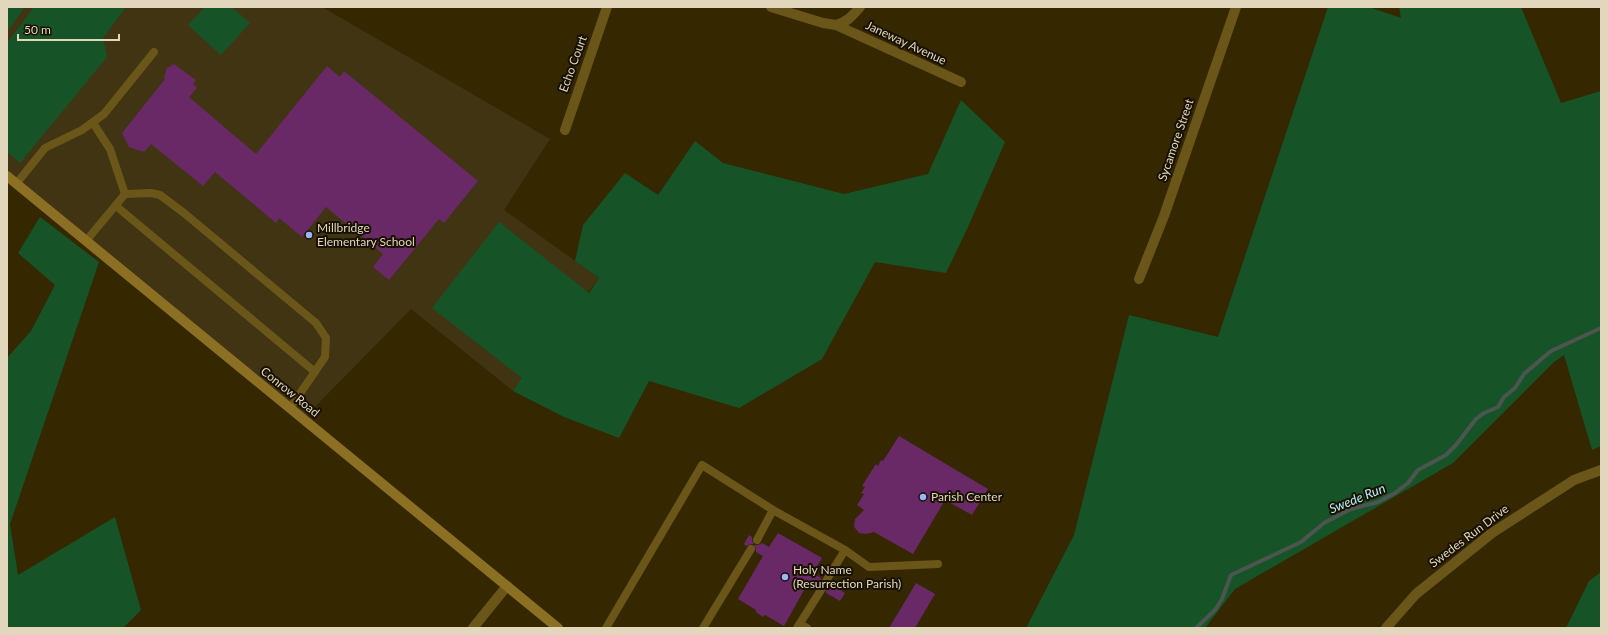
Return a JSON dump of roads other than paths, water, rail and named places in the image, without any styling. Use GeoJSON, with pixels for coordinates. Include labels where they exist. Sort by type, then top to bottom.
{"type":"FeatureCollection","features":[{"type":"Feature","properties":{"kind":"street","name":"Echo Court"},"geometry":{"type":"LineString","coordinates":[[565,130],[607,7]]}},
{"type":"Feature","properties":{"kind":"street","name":"Janeway Avenue"},"geometry":{"type":"LineString","coordinates":[[771,7],[813,20],[836,25],[961,82]]}},
{"type":"Feature","properties":{"kind":"street"},"geometry":{"type":"LineString","coordinates":[[836,25],[850,19],[860,7]]}},
{"type":"Feature","properties":{"kind":"street","name":"Sycamore Street"},"geometry":{"type":"LineString","coordinates":[[1139,279],[1164,216],[1236,7]]}},
{"type":"Feature","properties":{"kind":"street","name":"Conrow Road"},"geometry":{"type":"LineString","coordinates":[[7,176],[558,628]]}},
{"type":"Feature","properties":{"kind":"street","name":"Swedes Run Drive"},"geometry":{"type":"LineString","coordinates":[[1386,628],[1416,594],[1492,533],[1574,480],[1601,470]]}},
{"type":"Feature","properties":{"kind":"street"},"geometry":{"type":"LineString","coordinates":[[473,628],[507,586]]}},
{"type":"Feature","properties":{"kind":"lane"},"geometry":{"type":"LineString","coordinates":[[16,184],[45,148],[82,130],[104,114],[154,52]]}},
{"type":"Feature","properties":{"kind":"lane"},"geometry":{"type":"LineString","coordinates":[[93,122],[110,149],[125,194]]}},
{"type":"Feature","properties":{"kind":"lane"},"geometry":{"type":"LineString","coordinates":[[125,194],[151,193],[160,195],[184,213],[316,323],[326,338],[325,357],[290,408]]}},
{"type":"Feature","properties":{"kind":"lane"},"geometry":{"type":"LineString","coordinates":[[86,241],[125,194]]}},
{"type":"Feature","properties":{"kind":"lane"},"geometry":{"type":"LineString","coordinates":[[116,206],[315,372]]}},
{"type":"Feature","properties":{"kind":"lane"},"geometry":{"type":"LineString","coordinates":[[606,628],[702,465],[774,510],[845,550],[869,567],[938,564]]}},
{"type":"Feature","properties":{"kind":"lane"},"geometry":{"type":"LineString","coordinates":[[757,540],[774,510]]}},
{"type":"Feature","properties":{"kind":"lane"},"geometry":{"type":"LineString","coordinates":[[703,628],[751,549]]}},
{"type":"Feature","properties":{"kind":"lane"},"geometry":{"type":"LineString","coordinates":[[826,581],[845,550]]}},
{"type":"Feature","properties":{"kind":"lane"},"geometry":{"type":"LineString","coordinates":[[801,627],[821,590]]}},
{"type":"Feature","properties":{"kind":"waterway","name":"Swede Run"},"geometry":{"type":"LineString","coordinates":[[1196,628],[1215,610],[1222,599],[1231,575],[1301,542],[1324,523],[1351,509],[1378,502],[1395,493],[1408,483],[1418,470],[1446,455],[1456,445],[1476,419],[1484,413],[1498,407],[1504,397],[1515,388],[1524,374],[1551,351],[1601,328]]}},
{"type":"Feature","properties":{"kind":"place","name":"Millbridge Elementary School"},"geometry":{"type":"Point","coordinates":[309,235]}},
{"type":"Feature","properties":{"kind":"place","name":"Parish Center"},"geometry":{"type":"Point","coordinates":[923,497]}},
{"type":"Feature","properties":{"kind":"place","name":"Holy Name (Resurrection Parish)"},"geometry":{"type":"Point","coordinates":[785,577]}}]}
